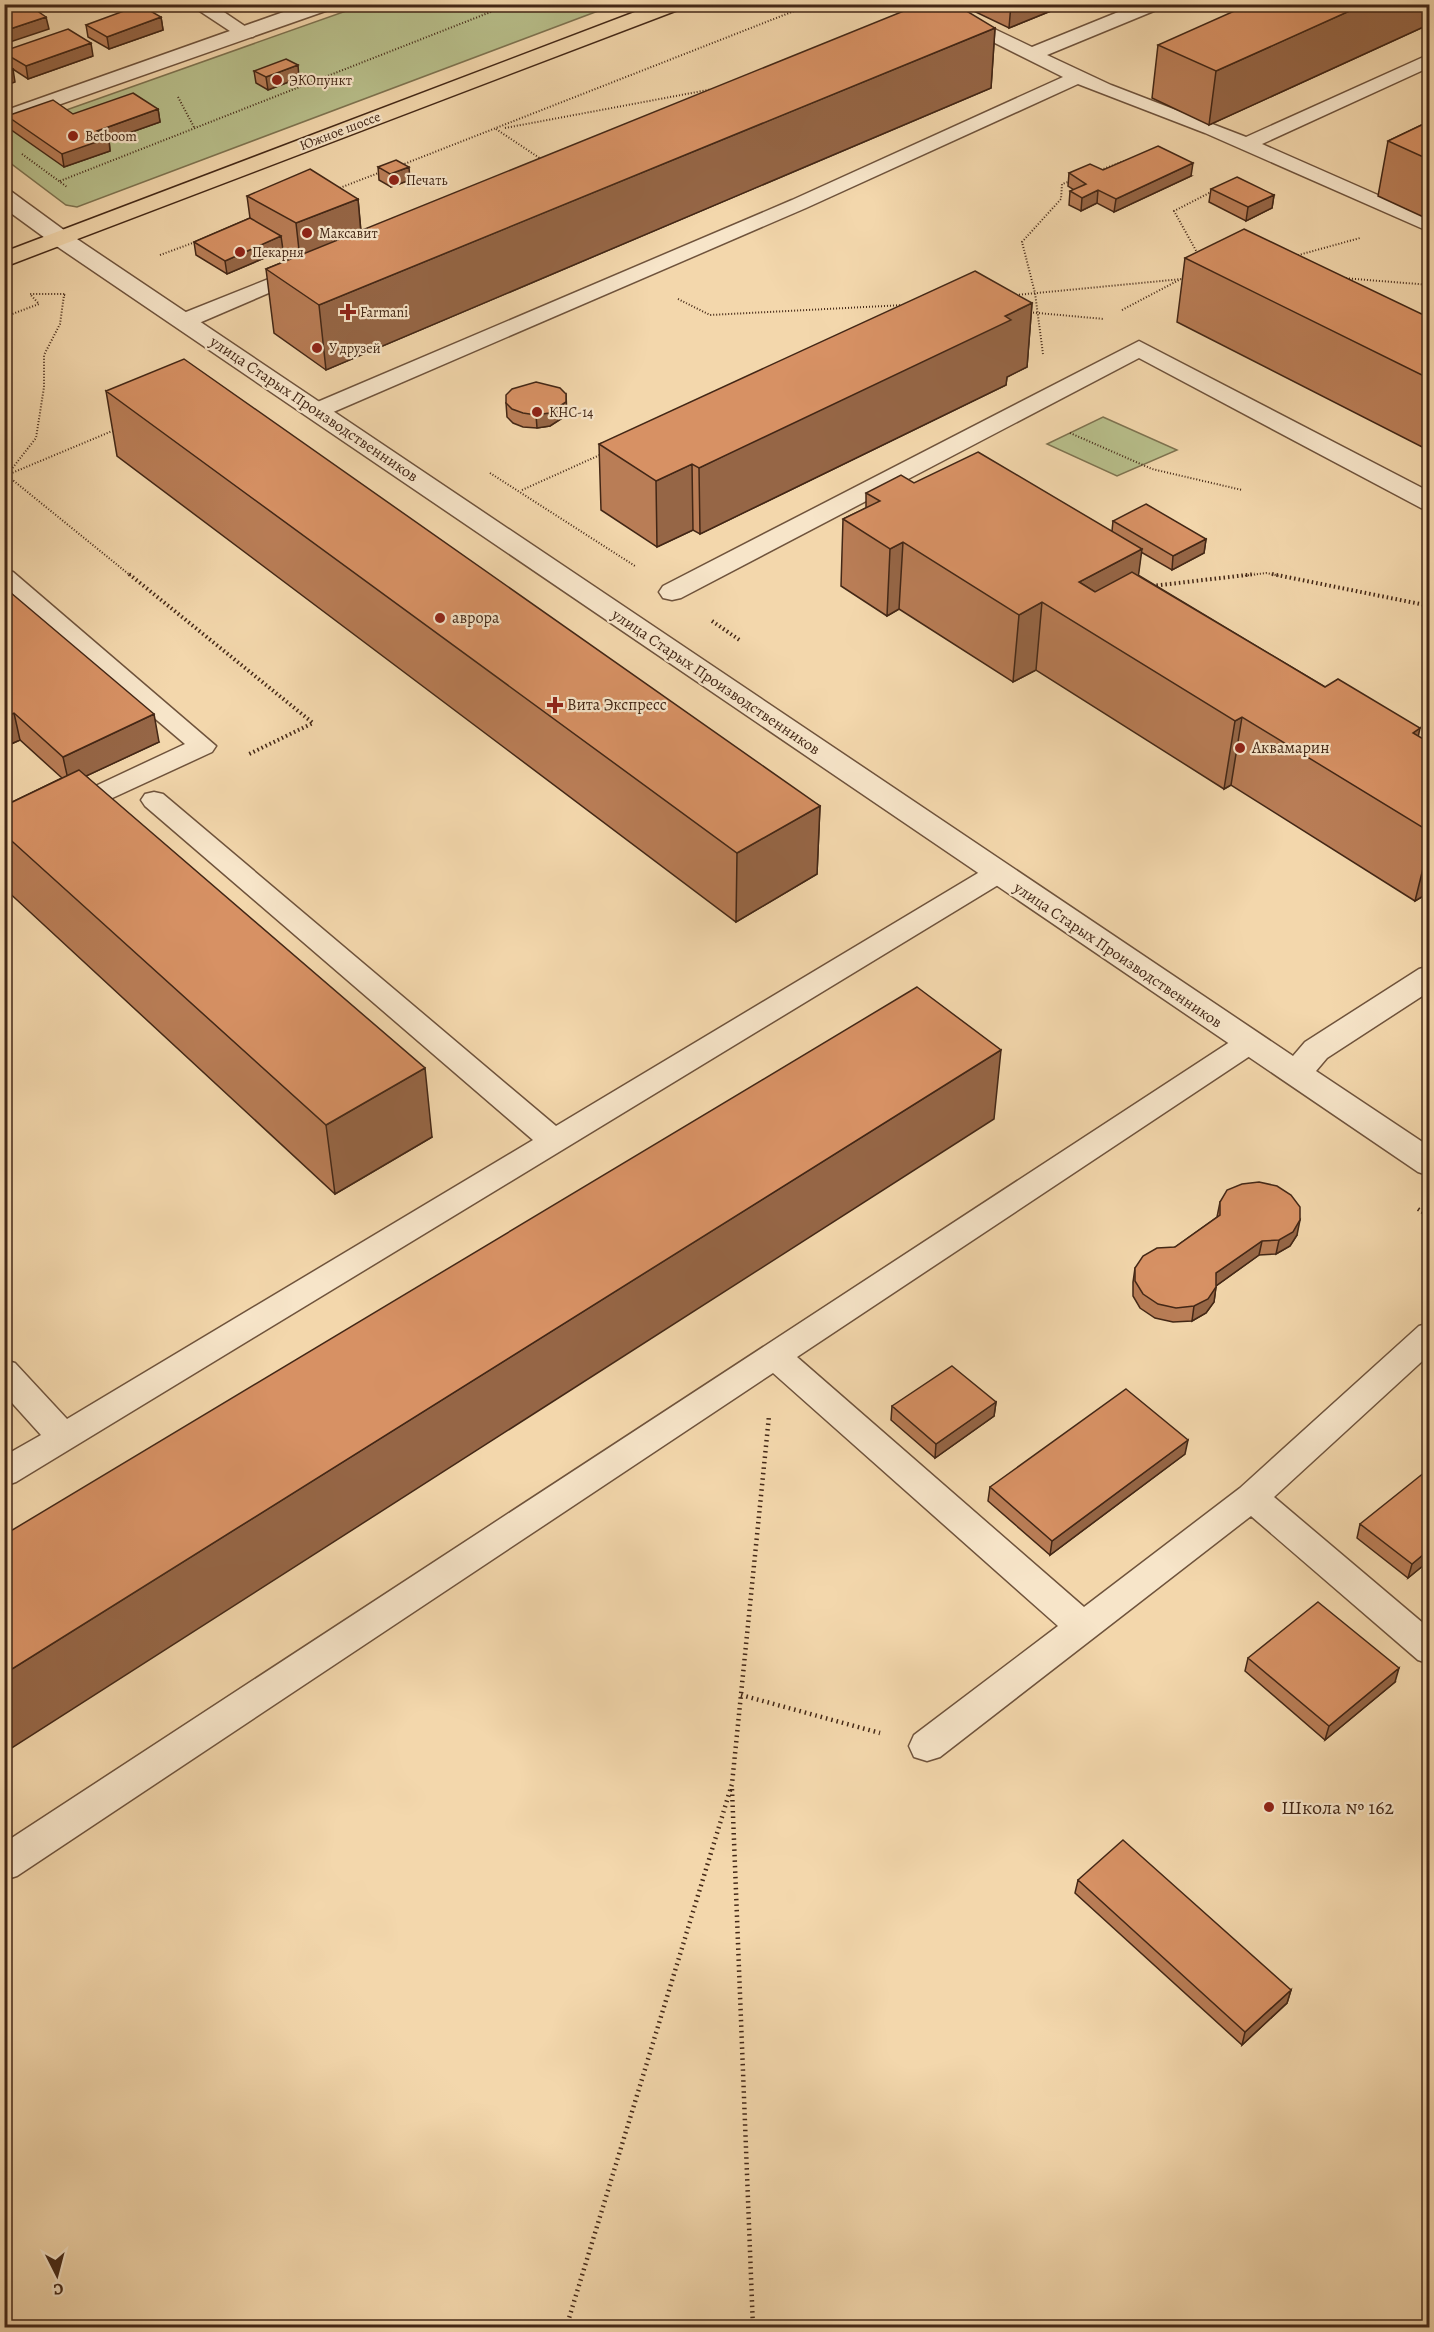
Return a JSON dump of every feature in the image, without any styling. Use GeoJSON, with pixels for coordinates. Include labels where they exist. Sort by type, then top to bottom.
{"type":"FeatureCollection","features":[{"type":"Feature","properties":{"kind":"main road","name":"Южное шоссе"},"geometry":{"type":"LineString","coordinates":[[4,260],[676,4]]}},
{"type":"Feature","properties":{"kind":"street"},"geometry":{"type":"LineString","coordinates":[[4,118],[327,4]]}},
{"type":"Feature","properties":{"kind":"street","name":"улица Старых Производственников"},"geometry":{"type":"LineString","coordinates":[[4,197],[116,276],[1430,1164]]}},
{"type":"Feature","properties":{"kind":"street"},"geometry":{"type":"LineString","coordinates":[[672,592],[1139,348],[1430,503]]}},
{"type":"Feature","properties":{"kind":"street"},"geometry":{"type":"LineString","coordinates":[[920,462],[950,481]]}},
{"type":"Feature","properties":{"kind":"street"},"geometry":{"type":"LineString","coordinates":[[1297,1073],[1316,1050],[1430,976]]}},
{"type":"Feature","properties":{"kind":"lane"},"geometry":{"type":"LineString","coordinates":[[198,4],[246,33]]}},
{"type":"Feature","properties":{"kind":"lane"},"geometry":{"type":"LineString","coordinates":[[926,4],[1077,77],[1246,144],[1430,226]]}},
{"type":"Feature","properties":{"kind":"lane"},"geometry":{"type":"LineString","coordinates":[[1032,54],[1155,4]]}},
{"type":"Feature","properties":{"kind":"lane"},"geometry":{"type":"LineString","coordinates":[[1246,144],[1430,60]]}},
{"type":"Feature","properties":{"kind":"lane"},"geometry":{"type":"LineString","coordinates":[[316,411],[630,274],[799,204],[1077,77]]}},
{"type":"Feature","properties":{"kind":"lane"},"geometry":{"type":"LineString","coordinates":[[184,321],[320,264]]}},
{"type":"Feature","properties":{"kind":"lane"},"geometry":{"type":"LineString","coordinates":[[4,578],[203,746],[4,840]]}},
{"type":"Feature","properties":{"kind":"lane"},"geometry":{"type":"LineString","coordinates":[[154,800],[554,1141]]}},
{"type":"Feature","properties":{"kind":"lane"},"geometry":{"type":"LineString","coordinates":[[4,1473],[998,873]]}},
{"type":"Feature","properties":{"kind":"lane"},"geometry":{"type":"LineString","coordinates":[[4,1864],[1249,1043]]}},
{"type":"Feature","properties":{"kind":"lane"},"geometry":{"type":"LineString","coordinates":[[927,1746],[1252,1497],[1430,1335]]}},
{"type":"Feature","properties":{"kind":"lane"},"geometry":{"type":"LineString","coordinates":[[775,1356],[1083,1627]]}},
{"type":"Feature","properties":{"kind":"lane"},"geometry":{"type":"LineString","coordinates":[[4,1372],[63,1437]]}},
{"type":"Feature","properties":{"kind":"lane"},"geometry":{"type":"LineString","coordinates":[[1252,1497],[1430,1650]]}},
{"type":"Feature","properties":{"kind":"path"},"geometry":{"type":"LineString","coordinates":[[14,148],[60,181],[511,4]]}},
{"type":"Feature","properties":{"kind":"path"},"geometry":{"type":"LineString","coordinates":[[395,167],[812,4]]}},
{"type":"Feature","properties":{"kind":"path"},"geometry":{"type":"LineString","coordinates":[[496,129],[715,89]]}},
{"type":"Feature","properties":{"kind":"path"},"geometry":{"type":"LineString","coordinates":[[496,129],[551,165]]}},
{"type":"Feature","properties":{"kind":"path"},"geometry":{"type":"LineString","coordinates":[[1094,172],[1137,157]]}},
{"type":"Feature","properties":{"kind":"path"},"geometry":{"type":"LineString","coordinates":[[1201,259],[1174,211],[1278,159]]}},
{"type":"Feature","properties":{"kind":"path"},"geometry":{"type":"LineString","coordinates":[[328,192],[384,171]]}},
{"type":"Feature","properties":{"kind":"path"},"geometry":{"type":"LineString","coordinates":[[1044,364],[1035,293],[1022,242],[1061,199],[1062,184],[1073,180]]}},
{"type":"Feature","properties":{"kind":"path"},"geometry":{"type":"LineString","coordinates":[[1290,257],[1371,236]]}},
{"type":"Feature","properties":{"kind":"path"},"geometry":{"type":"LineString","coordinates":[[4,317],[39,304],[30,294],[64,295],[116,276],[204,238]]}},
{"type":"Feature","properties":{"kind":"path"},"geometry":{"type":"LineString","coordinates":[[630,274],[710,315],[911,304]]}},
{"type":"Feature","properties":{"kind":"path"},"geometry":{"type":"LineString","coordinates":[[1094,324],[1190,276]]}},
{"type":"Feature","properties":{"kind":"path"},"geometry":{"type":"LineString","coordinates":[[1337,277],[1430,285]]}},
{"type":"Feature","properties":{"kind":"path"},"geometry":{"type":"LineString","coordinates":[[1013,296],[1182,279]]}},
{"type":"Feature","properties":{"kind":"path"},"geometry":{"type":"LineString","coordinates":[[6,475],[36,438],[44,387],[44,355],[60,324],[64,295]]}},
{"type":"Feature","properties":{"kind":"path"},"geometry":{"type":"LineString","coordinates":[[1026,312],[1104,319]]}},
{"type":"Feature","properties":{"kind":"path"},"geometry":{"type":"LineString","coordinates":[[1019,410],[1152,469],[1242,490]]}},
{"type":"Feature","properties":{"kind":"path"},"geometry":{"type":"LineString","coordinates":[[6,475],[126,426]]}},
{"type":"Feature","properties":{"kind":"path"},"geometry":{"type":"LineString","coordinates":[[521,491],[608,451]]}},
{"type":"Feature","properties":{"kind":"path"},"geometry":{"type":"LineString","coordinates":[[1142,588],[1266,573],[1430,606]]}},
{"type":"Feature","properties":{"kind":"path"},"geometry":{"type":"LineString","coordinates":[[753,2328],[732,1784],[775,1356]]}},
{"type":"Feature","properties":{"kind":"path"},"geometry":{"type":"LineString","coordinates":[[741,1695],[927,1746]]}},
{"type":"Feature","properties":{"kind":"path"},"geometry":{"type":"LineString","coordinates":[[566,2328],[732,1784]]}},
{"type":"Feature","properties":{"kind":"green space"},"geometry":{"type":"Polygon","coordinates":[[[363,5],[614,5],[77,207],[66,205],[5,159],[4,132],[363,5]]]}},
{"type":"Feature","properties":{"kind":"green space"},"geometry":{"type":"Polygon","coordinates":[[[1103,417],[1177,450],[1117,476],[1047,444],[1103,417]]]}},
{"type":"Feature","properties":{"kind":"building"},"geometry":{"type":"Polygon","coordinates":[[[4,4],[27,4],[46,17],[4,31],[4,4]]]}},
{"type":"Feature","properties":{"kind":"building"},"geometry":{"type":"Polygon","coordinates":[[[921,4],[955,4],[995,28],[319,305],[266,269],[921,4]]]}},
{"type":"Feature","properties":{"kind":"building"},"geometry":{"type":"Polygon","coordinates":[[[1250,4],[1365,4],[1216,71],[1158,45],[1250,4]]]}},
{"type":"Feature","properties":{"kind":"building"},"geometry":{"type":"Polygon","coordinates":[[[140,5],[161,17],[107,37],[86,25],[140,5]]]}},
{"type":"Feature","properties":{"kind":"building"},"geometry":{"type":"Polygon","coordinates":[[[68,29],[91,43],[26,66],[4,53],[4,51],[68,29]]]}},
{"type":"Feature","properties":{"kind":"building"},"geometry":{"type":"Polygon","coordinates":[[[286,59],[298,65],[266,77],[254,71],[286,59]]]}},
{"type":"Feature","properties":{"kind":"building"},"geometry":{"type":"Polygon","coordinates":[[[4,64],[13,69],[4,72],[4,64]]]}},
{"type":"Feature","properties":{"kind":"building"},"geometry":{"type":"Polygon","coordinates":[[[133,93],[158,109],[97,131],[108,138],[62,154],[7,116],[53,100],[73,114],[133,93]]]}},
{"type":"Feature","properties":{"kind":"building"},"geometry":{"type":"Polygon","coordinates":[[[1430,121],[1430,160],[1388,141],[1430,121]]]}},
{"type":"Feature","properties":{"kind":"building"},"geometry":{"type":"Polygon","coordinates":[[[1158,146],[1193,163],[1116,199],[1098,190],[1082,198],[1070,191],[1086,184],[1069,173],[1090,164],[1103,170],[1158,146]]]}},
{"type":"Feature","properties":{"kind":"building"},"geometry":{"type":"Polygon","coordinates":[[[396,160],[409,167],[390,174],[378,167],[396,160]]]}},
{"type":"Feature","properties":{"kind":"building"},"geometry":{"type":"Polygon","coordinates":[[[310,169],[358,199],[296,223],[247,196],[310,169]]]}},
{"type":"Feature","properties":{"kind":"building"},"geometry":{"type":"Polygon","coordinates":[[[1237,177],[1274,195],[1248,207],[1211,189],[1237,177]]]}},
{"type":"Feature","properties":{"kind":"building"},"geometry":{"type":"Polygon","coordinates":[[[250,218],[281,236],[225,261],[194,242],[250,218]]]}},
{"type":"Feature","properties":{"kind":"building"},"geometry":{"type":"Polygon","coordinates":[[[1244,229],[1430,318],[1430,379],[1185,258],[1244,229]]]}},
{"type":"Feature","properties":{"kind":"building"},"geometry":{"type":"Polygon","coordinates":[[[975,271],[1032,303],[1005,316],[1011,320],[699,468],[692,464],[656,481],[599,444],[975,271]]]}},
{"type":"Feature","properties":{"kind":"building"},"geometry":{"type":"Polygon","coordinates":[[[184,359],[820,806],[737,853],[106,391],[184,359]]]}},
{"type":"Feature","properties":{"kind":"building"},"geometry":{"type":"Polygon","coordinates":[[[536,382],[560,388],[566,394],[566,402],[549,413],[536,415],[512,409],[506,403],[506,395],[512,389],[536,382]]]}},
{"type":"Feature","properties":{"kind":"building"},"geometry":{"type":"Polygon","coordinates":[[[978,452],[1142,549],[1079,582],[1095,592],[1132,572],[1325,687],[1338,679],[1420,728],[1413,733],[1430,743],[1430,832],[1242,717],[1235,721],[1042,602],[1019,615],[903,542],[890,549],[843,519],[880,501],[866,493],[901,475],[914,483],[978,452]]]}},
{"type":"Feature","properties":{"kind":"building"},"geometry":{"type":"Polygon","coordinates":[[[1146,504],[1206,539],[1173,556],[1113,521],[1146,504]]]}},
{"type":"Feature","properties":{"kind":"building"},"geometry":{"type":"Polygon","coordinates":[[[4,587],[154,714],[63,757],[14,713],[4,717],[4,587]]]}},
{"type":"Feature","properties":{"kind":"building"},"geometry":{"type":"Polygon","coordinates":[[[79,770],[425,1068],[326,1125],[4,834],[4,806],[79,770]]]}},
{"type":"Feature","properties":{"kind":"building"},"geometry":{"type":"Polygon","coordinates":[[[917,987],[1001,1050],[4,1674],[4,1535],[917,987]]]}},
{"type":"Feature","properties":{"kind":"building"},"geometry":{"type":"Polygon","coordinates":[[[1259,1182],[1277,1186],[1291,1195],[1300,1207],[1300,1220],[1293,1232],[1279,1240],[1262,1241],[1216,1273],[1216,1287],[1208,1299],[1194,1306],[1176,1308],[1158,1304],[1143,1294],[1135,1281],[1135,1268],[1143,1256],[1157,1248],[1175,1247],[1220,1215],[1220,1202],[1227,1190],[1242,1184],[1259,1182]]]}},
{"type":"Feature","properties":{"kind":"building"},"geometry":{"type":"Polygon","coordinates":[[[952,1366],[996,1402],[936,1444],[892,1406],[952,1366]]]}},
{"type":"Feature","properties":{"kind":"building"},"geometry":{"type":"Polygon","coordinates":[[[1126,1389],[1188,1440],[1052,1541],[990,1487],[1126,1389]]]}},
{"type":"Feature","properties":{"kind":"building"},"geometry":{"type":"Polygon","coordinates":[[[1430,1468],[1430,1549],[1412,1564],[1360,1524],[1430,1468]]]}},
{"type":"Feature","properties":{"kind":"building"},"geometry":{"type":"Polygon","coordinates":[[[1318,1602],[1399,1668],[1329,1726],[1248,1658],[1318,1602]]]}},
{"type":"Feature","properties":{"kind":"building"},"geometry":{"type":"Polygon","coordinates":[[[1123,1840],[1291,1990],[1245,2032],[1078,1880],[1123,1840]]]}},
{"type":"Feature","properties":{"kind":"place","name":"ЭКОпункт"},"geometry":{"type":"Point","coordinates":[277,80]}},
{"type":"Feature","properties":{"kind":"place","name":"Betboom"},"geometry":{"type":"Point","coordinates":[73,136]}},
{"type":"Feature","properties":{"kind":"place","name":"Печать"},"geometry":{"type":"Point","coordinates":[394,180]}},
{"type":"Feature","properties":{"kind":"place","name":"Максавит"},"geometry":{"type":"Point","coordinates":[307,233]}},
{"type":"Feature","properties":{"kind":"place","name":"Пекарня"},"geometry":{"type":"Point","coordinates":[240,252]}},
{"type":"Feature","properties":{"kind":"place","name":"Farmani"},"geometry":{"type":"Point","coordinates":[348,312]}},
{"type":"Feature","properties":{"kind":"place","name":"У друзей"},"geometry":{"type":"Point","coordinates":[317,348]}},
{"type":"Feature","properties":{"kind":"place","name":"КНС-14"},"geometry":{"type":"Point","coordinates":[537,412]}},
{"type":"Feature","properties":{"kind":"place","name":"аврора"},"geometry":{"type":"Point","coordinates":[440,618]}},
{"type":"Feature","properties":{"kind":"place","name":"Вита Экспресс"},"geometry":{"type":"Point","coordinates":[555,705]}},
{"type":"Feature","properties":{"kind":"place","name":"Аквамарин"},"geometry":{"type":"Point","coordinates":[1240,748]}},
{"type":"Feature","properties":{"kind":"place","name":"Школа № 162"},"geometry":{"type":"Point","coordinates":[1269,1807]}}]}
